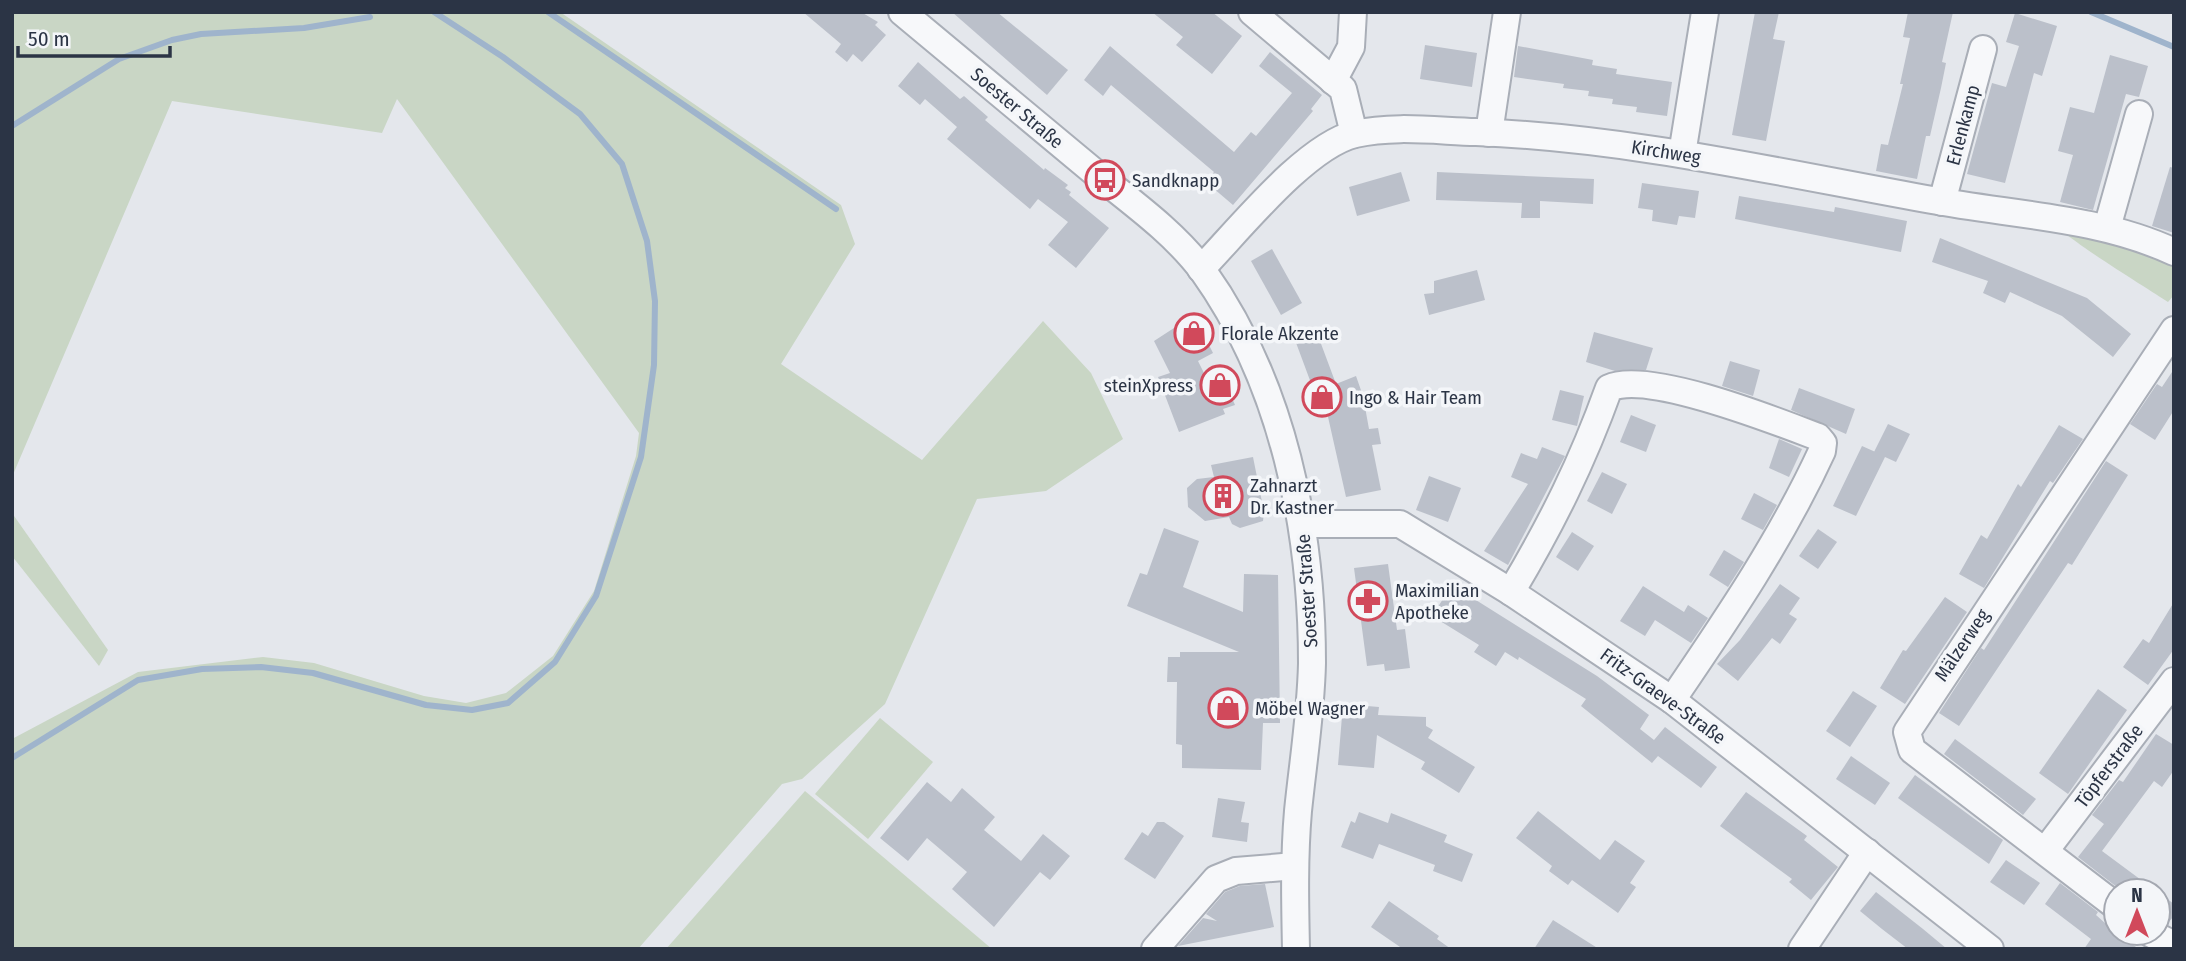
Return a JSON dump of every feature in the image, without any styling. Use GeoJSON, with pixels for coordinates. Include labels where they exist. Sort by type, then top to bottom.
{"type":"FeatureCollection","features":[{"type":"Feature","properties":{"kind":"street","name":"Soester Straße"},"geometry":{"type":"LineString","coordinates":[[902,12],[1156,223],[1201,269],[1228,310],[1261,380],[1281,433],[1302,524],[1311,617],[1312,665],[1295,866],[1296,949]]}},
{"type":"Feature","properties":{"kind":"street"},"geometry":{"type":"LineString","coordinates":[[1252,12],[1343,89],[1354,134]]}},
{"type":"Feature","properties":{"kind":"street"},"geometry":{"type":"LineString","coordinates":[[1333,81],[1351,47],[1353,12]]}},
{"type":"Feature","properties":{"kind":"street"},"geometry":{"type":"LineString","coordinates":[[1489,133],[1507,12]]}},
{"type":"Feature","properties":{"kind":"street"},"geometry":{"type":"LineString","coordinates":[[1682,154],[1705,12]]}},
{"type":"Feature","properties":{"kind":"street","name":"Erlenkamp"},"geometry":{"type":"LineString","coordinates":[[1942,202],[1983,49]]}},
{"type":"Feature","properties":{"kind":"street"},"geometry":{"type":"LineString","coordinates":[[2107,228],[2138,114]]}},
{"type":"Feature","properties":{"kind":"street","name":"Kirchweg"},"geometry":{"type":"LineString","coordinates":[[1201,269],[1321,149],[1354,134],[1413,130],[1578,138],[1682,154],[1942,202],[2107,228],[2141,237],[2174,253]]}},
{"type":"Feature","properties":{"kind":"street","name":"Mälzerweg"},"geometry":{"type":"LineString","coordinates":[[2102,895],[1912,750],[1907,732],[2174,330]]}},
{"type":"Feature","properties":{"kind":"street"},"geometry":{"type":"LineString","coordinates":[[1511,592],[1550,526],[1585,454],[1609,388],[1633,382],[1662,388],[1741,408],[1818,437],[1823,443],[1822,451],[1777,540],[1749,587],[1672,700]]}},
{"type":"Feature","properties":{"kind":"street","name":"Fritz-Graeve-Straße"},"geometry":{"type":"LineString","coordinates":[[1302,524],[1400,524],[1511,592],[1672,700],[1990,949]]}},
{"type":"Feature","properties":{"kind":"street","name":"Töpferstraße"},"geometry":{"type":"LineString","coordinates":[[2045,851],[2174,681]]}},
{"type":"Feature","properties":{"kind":"street"},"geometry":{"type":"LineString","coordinates":[[1802,949],[1867,852]]}},
{"type":"Feature","properties":{"kind":"street"},"geometry":{"type":"LineString","coordinates":[[1155,949],[1216,879],[1236,871],[1295,866]]}},
{"type":"Feature","properties":{"kind":"green space"},"geometry":{"type":"Polygon","coordinates":[[[12,12],[560,12],[841,205],[855,244],[781,364],[922,460],[1043,321],[1091,373],[1123,439],[1046,491],[977,499],[885,704],[802,779],[782,784],[638,949],[12,949],[12,739],[138,672],[263,657],[314,663],[424,696],[466,703],[506,693],[553,656],[594,591],[636,456],[639,433],[397,99],[382,133],[172,101],[12,477],[12,12]]]}},
{"type":"Feature","properties":{"kind":"green space"},"geometry":{"type":"Polygon","coordinates":[[[2054,222],[2174,263],[2174,295],[2168,302],[2087,249],[2054,222]]]}},
{"type":"Feature","properties":{"kind":"green space"},"geometry":{"type":"Polygon","coordinates":[[[12,513],[108,650],[99,666],[12,556],[12,513]]]}},
{"type":"Feature","properties":{"kind":"green space"},"geometry":{"type":"Polygon","coordinates":[[[880,718],[933,762],[868,839],[815,794],[880,718]]]}},
{"type":"Feature","properties":{"kind":"green space"},"geometry":{"type":"Polygon","coordinates":[[[805,791],[992,949],[666,949],[805,791]]]}},
{"type":"Feature","properties":{"kind":"building"},"geometry":{"type":"Polygon","coordinates":[[[803,12],[861,12],[878,22],[875,25],[886,35],[862,62],[853,54],[847,62],[835,52],[841,44],[803,12]]]}},
{"type":"Feature","properties":{"kind":"building"},"geometry":{"type":"Polygon","coordinates":[[[952,12],[997,12],[1068,70],[1047,95],[952,12]]]}},
{"type":"Feature","properties":{"kind":"building"},"geometry":{"type":"Polygon","coordinates":[[[1152,12],[1212,12],[1242,36],[1212,74],[1176,45],[1183,37],[1152,12]]]}},
{"type":"Feature","properties":{"kind":"building"},"geometry":{"type":"Polygon","coordinates":[[[1755,12],[1779,12],[1773,39],[1785,41],[1766,141],[1732,135],[1755,12]]]}},
{"type":"Feature","properties":{"kind":"building"},"geometry":{"type":"Polygon","coordinates":[[[1908,12],[1953,12],[1942,62],[1946,63],[1941,88],[1930,136],[1926,136],[1917,179],[1876,171],[1881,144],[1888,145],[1903,84],[1900,84],[1910,38],[1903,37],[1908,12]]]}},
{"type":"Feature","properties":{"kind":"building"},"geometry":{"type":"Polygon","coordinates":[[[2015,13],[2057,26],[2042,76],[2034,73],[2005,183],[1967,174],[1992,83],[2006,87],[2019,46],[2006,42],[2015,13]]]}},
{"type":"Feature","properties":{"kind":"building"},"geometry":{"type":"Polygon","coordinates":[[[1425,45],[1477,53],[1472,87],[1420,79],[1425,45]]]}},
{"type":"Feature","properties":{"kind":"building"},"geometry":{"type":"Polygon","coordinates":[[[1110,46],[1234,152],[1251,132],[1256,136],[1292,93],[1259,66],[1270,52],[1322,95],[1311,109],[1313,111],[1233,205],[1206,182],[1214,172],[1111,85],[1103,96],[1084,80],[1110,46]]]}},
{"type":"Feature","properties":{"kind":"building"},"geometry":{"type":"Polygon","coordinates":[[[1518,46],[1593,60],[1592,65],[1617,69],[1616,74],[1672,82],[1667,116],[1636,112],[1637,107],[1612,104],[1613,99],[1588,96],[1589,91],[1563,88],[1564,84],[1514,77],[1518,46]]]}},
{"type":"Feature","properties":{"kind":"building"},"geometry":{"type":"Polygon","coordinates":[[[2110,55],[2148,66],[2139,97],[2126,94],[2093,210],[2060,202],[2073,155],[2058,151],[2070,107],[2094,113],[2110,55]]]}},
{"type":"Feature","properties":{"kind":"building"},"geometry":{"type":"Polygon","coordinates":[[[918,62],[960,99],[964,96],[988,117],[985,120],[1044,170],[1045,168],[1068,185],[1065,188],[1071,192],[1069,195],[1109,228],[1076,268],[1048,245],[1068,222],[1038,199],[1030,209],[947,139],[957,127],[925,99],[920,105],[898,86],[918,62]]]}},
{"type":"Feature","properties":{"kind":"building"},"geometry":{"type":"Polygon","coordinates":[[[2170,167],[2174,168],[2174,233],[2152,226],[2170,167]]]}},
{"type":"Feature","properties":{"kind":"building"},"geometry":{"type":"Polygon","coordinates":[[[1401,172],[1410,201],[1357,216],[1349,187],[1401,172]]]}},
{"type":"Feature","properties":{"kind":"building"},"geometry":{"type":"Polygon","coordinates":[[[1437,172],[1594,179],[1593,204],[1540,201],[1540,218],[1521,218],[1522,203],[1436,200],[1437,172]]]}},
{"type":"Feature","properties":{"kind":"building"},"geometry":{"type":"Polygon","coordinates":[[[1642,183],[1699,191],[1695,218],[1679,216],[1677,225],[1652,221],[1653,210],[1638,208],[1642,183]]]}},
{"type":"Feature","properties":{"kind":"building"},"geometry":{"type":"Polygon","coordinates":[[[1739,196],[1834,212],[1835,207],[1907,221],[1901,252],[1735,219],[1739,196]]]}},
{"type":"Feature","properties":{"kind":"building"},"geometry":{"type":"Polygon","coordinates":[[[1940,238],[2087,298],[2131,334],[2113,357],[2062,316],[2010,292],[2005,303],[1983,293],[1988,281],[1932,262],[1940,238]]]}},
{"type":"Feature","properties":{"kind":"building"},"geometry":{"type":"Polygon","coordinates":[[[1272,249],[1302,303],[1281,315],[1251,261],[1272,249]]]}},
{"type":"Feature","properties":{"kind":"building"},"geometry":{"type":"Polygon","coordinates":[[[1477,270],[1485,300],[1429,315],[1424,294],[1434,293],[1434,281],[1477,270]]]}},
{"type":"Feature","properties":{"kind":"building"},"geometry":{"type":"Polygon","coordinates":[[[1194,315],[1213,353],[1198,361],[1204,373],[1219,368],[1235,405],[1223,409],[1225,414],[1179,432],[1158,377],[1170,373],[1154,341],[1194,315]]]}},
{"type":"Feature","properties":{"kind":"building"},"geometry":{"type":"Polygon","coordinates":[[[1594,332],[1653,348],[1646,370],[1615,371],[1586,362],[1594,332]]]}},
{"type":"Feature","properties":{"kind":"building"},"geometry":{"type":"Polygon","coordinates":[[[1317,333],[1336,384],[1356,376],[1369,429],[1378,428],[1381,444],[1372,445],[1381,490],[1346,497],[1326,408],[1321,410],[1295,340],[1317,333]]]}},
{"type":"Feature","properties":{"kind":"building"},"geometry":{"type":"Polygon","coordinates":[[[1730,361],[1760,370],[1753,396],[1722,386],[1730,361]]]}},
{"type":"Feature","properties":{"kind":"building"},"geometry":{"type":"Polygon","coordinates":[[[2174,369],[2174,410],[2155,440],[2130,424],[2157,384],[2162,387],[2174,369]]]}},
{"type":"Feature","properties":{"kind":"building"},"geometry":{"type":"Polygon","coordinates":[[[1799,388],[1855,409],[1846,434],[1791,410],[1799,388]]]}},
{"type":"Feature","properties":{"kind":"building"},"geometry":{"type":"Polygon","coordinates":[[[1560,390],[1584,396],[1577,426],[1552,420],[1560,390]]]}},
{"type":"Feature","properties":{"kind":"building"},"geometry":{"type":"Polygon","coordinates":[[[1631,415],[1656,425],[1646,452],[1620,442],[1631,415]]]}},
{"type":"Feature","properties":{"kind":"building"},"geometry":{"type":"Polygon","coordinates":[[[1888,424],[1910,434],[1896,462],[1885,457],[1856,516],[1833,506],[1862,446],[1874,451],[1888,424]]]}},
{"type":"Feature","properties":{"kind":"building"},"geometry":{"type":"Polygon","coordinates":[[[2059,425],[2083,439],[2053,483],[2050,481],[1984,588],[1959,574],[1981,535],[1987,539],[2018,484],[2021,487],[2059,425]]]}},
{"type":"Feature","properties":{"kind":"building"},"geometry":{"type":"Polygon","coordinates":[[[1779,439],[1802,449],[1789,477],[1769,468],[1779,439]]]}},
{"type":"Feature","properties":{"kind":"building"},"geometry":{"type":"Polygon","coordinates":[[[1542,447],[1565,456],[1508,565],[1484,551],[1528,484],[1511,477],[1521,453],[1537,459],[1542,447]]]}},
{"type":"Feature","properties":{"kind":"building","name":"Zahnarzt Dr. Kastner"},"geometry":{"type":"Polygon","coordinates":[[[1253,457],[1264,512],[1263,521],[1240,528],[1232,524],[1229,517],[1205,521],[1188,507],[1187,488],[1197,479],[1214,477],[1211,465],[1253,457]]]}},
{"type":"Feature","properties":{"kind":"building"},"geometry":{"type":"Polygon","coordinates":[[[2106,461],[2128,475],[2072,565],[2068,563],[1959,726],[1939,713],[1981,648],[1984,650],[2106,461]]]}},
{"type":"Feature","properties":{"kind":"building"},"geometry":{"type":"Polygon","coordinates":[[[1602,472],[1627,484],[1612,514],[1587,501],[1602,472]]]}},
{"type":"Feature","properties":{"kind":"building"},"geometry":{"type":"Polygon","coordinates":[[[1429,476],[1461,488],[1448,522],[1416,510],[1429,476]]]}},
{"type":"Feature","properties":{"kind":"building"},"geometry":{"type":"Polygon","coordinates":[[[1754,493],[1777,505],[1763,530],[1741,519],[1754,493]]]}},
{"type":"Feature","properties":{"kind":"building"},"geometry":{"type":"Polygon","coordinates":[[[1164,528],[1199,541],[1183,587],[1243,612],[1244,574],[1278,575],[1280,723],[1263,723],[1261,770],[1182,768],[1182,745],[1176,744],[1177,682],[1167,682],[1168,657],[1180,657],[1180,652],[1239,652],[1127,606],[1140,573],[1147,575],[1164,528]]]}},
{"type":"Feature","properties":{"kind":"building"},"geometry":{"type":"Polygon","coordinates":[[[1818,529],[1837,542],[1818,569],[1799,556],[1818,529]]]}},
{"type":"Feature","properties":{"kind":"building"},"geometry":{"type":"Polygon","coordinates":[[[1572,532],[1594,546],[1578,571],[1556,557],[1572,532]]]}},
{"type":"Feature","properties":{"kind":"building"},"geometry":{"type":"Polygon","coordinates":[[[1724,550],[1744,562],[1728,587],[1709,575],[1724,550]]]}},
{"type":"Feature","properties":{"kind":"building"},"geometry":{"type":"Polygon","coordinates":[[[1388,564],[1397,630],[1405,629],[1410,668],[1385,671],[1384,664],[1367,666],[1354,568],[1388,564]]]}},
{"type":"Feature","properties":{"kind":"building"},"geometry":{"type":"Polygon","coordinates":[[[1780,584],[1800,598],[1789,614],[1797,619],[1780,644],[1772,638],[1738,681],[1717,664],[1740,640],[1780,584]]]}},
{"type":"Feature","properties":{"kind":"building"},"geometry":{"type":"Polygon","coordinates":[[[1452,585],[1597,676],[1649,715],[1640,729],[1654,740],[1665,727],[1717,767],[1701,788],[1658,756],[1652,763],[1581,706],[1586,699],[1519,657],[1518,660],[1505,652],[1496,666],[1474,652],[1479,645],[1432,616],[1452,585]]]}},
{"type":"Feature","properties":{"kind":"building"},"geometry":{"type":"Polygon","coordinates":[[[1643,586],[1684,612],[1688,605],[1708,618],[1691,643],[1655,620],[1645,636],[1620,621],[1643,586]]]}},
{"type":"Feature","properties":{"kind":"building"},"geometry":{"type":"Polygon","coordinates":[[[1945,597],[1967,612],[1905,704],[1880,688],[1903,650],[1906,651],[1945,597]]]}},
{"type":"Feature","properties":{"kind":"building"},"geometry":{"type":"Polygon","coordinates":[[[2174,602],[2174,649],[2148,685],[2123,667],[2143,639],[2149,643],[2174,602]]]}},
{"type":"Feature","properties":{"kind":"building"},"geometry":{"type":"Polygon","coordinates":[[[2098,689],[2127,710],[2068,794],[2039,773],[2098,689]]]}},
{"type":"Feature","properties":{"kind":"building"},"geometry":{"type":"Polygon","coordinates":[[[1853,691],[1877,706],[1850,747],[1826,731],[1853,691]]]}},
{"type":"Feature","properties":{"kind":"building"},"geometry":{"type":"Polygon","coordinates":[[[1343,704],[1379,707],[1378,715],[1426,717],[1426,726],[1433,730],[1428,738],[1475,767],[1459,793],[1421,769],[1425,762],[1377,735],[1374,768],[1338,765],[1343,704]]]}},
{"type":"Feature","properties":{"kind":"building"},"geometry":{"type":"Polygon","coordinates":[[[2156,734],[2174,745],[2174,770],[2162,787],[2154,781],[2102,851],[2137,877],[2104,877],[2078,857],[2104,824],[2092,815],[2119,780],[2123,782],[2156,734]]]}},
{"type":"Feature","properties":{"kind":"building"},"geometry":{"type":"Polygon","coordinates":[[[1955,739],[2036,799],[2023,815],[1944,754],[1955,739]]]}},
{"type":"Feature","properties":{"kind":"building"},"geometry":{"type":"Polygon","coordinates":[[[1851,756],[1890,783],[1875,805],[1836,779],[1851,756]]]}},
{"type":"Feature","properties":{"kind":"building"},"geometry":{"type":"Polygon","coordinates":[[[1915,775],[2003,840],[1989,864],[1898,798],[1915,775]]]}},
{"type":"Feature","properties":{"kind":"building"},"geometry":{"type":"Polygon","coordinates":[[[927,782],[951,802],[962,788],[995,817],[984,830],[1021,861],[1043,834],[1070,856],[1050,880],[1040,872],[994,927],[952,889],[967,872],[927,838],[908,861],[880,838],[927,782]]]}},
{"type":"Feature","properties":{"kind":"building"},"geometry":{"type":"Polygon","coordinates":[[[1746,792],[1807,836],[1804,840],[1838,867],[1811,900],[1789,882],[1792,879],[1720,826],[1746,792]]]}},
{"type":"Feature","properties":{"kind":"building"},"geometry":{"type":"Polygon","coordinates":[[[1218,798],[1245,802],[1241,822],[1249,823],[1247,842],[1212,837],[1218,798]]]}},
{"type":"Feature","properties":{"kind":"building"},"geometry":{"type":"Polygon","coordinates":[[[1538,811],[1600,860],[1615,840],[1645,861],[1630,883],[1636,887],[1618,913],[1572,880],[1568,885],[1549,871],[1552,866],[1516,838],[1538,811]]]}},
{"type":"Feature","properties":{"kind":"building"},"geometry":{"type":"Polygon","coordinates":[[[1359,812],[1388,823],[1391,813],[1447,835],[1444,842],[1473,854],[1462,882],[1433,871],[1435,865],[1379,844],[1373,859],[1341,847],[1351,821],[1355,823],[1359,812]]]}},
{"type":"Feature","properties":{"kind":"building"},"geometry":{"type":"Polygon","coordinates":[[[1157,822],[1164,822],[1184,836],[1155,879],[1124,859],[1142,832],[1148,836],[1157,822]]]}},
{"type":"Feature","properties":{"kind":"building"},"geometry":{"type":"Polygon","coordinates":[[[2006,860],[2040,883],[2024,905],[1990,882],[2006,860]]]}},
{"type":"Feature","properties":{"kind":"building"},"geometry":{"type":"Polygon","coordinates":[[[2060,883],[2098,912],[2096,915],[2102,920],[2102,947],[2139,949],[2084,949],[2091,939],[2045,904],[2060,883]]]}},
{"type":"Feature","properties":{"kind":"building"},"geometry":{"type":"Polygon","coordinates":[[[1265,884],[1274,927],[1178,946],[1203,918],[1217,921],[1206,914],[1225,892],[1240,886],[1265,884]]]}},
{"type":"Feature","properties":{"kind":"building"},"geometry":{"type":"Polygon","coordinates":[[[1876,892],[1947,949],[1908,949],[1882,929],[1860,911],[1876,892]]]}},
{"type":"Feature","properties":{"kind":"building"},"geometry":{"type":"Polygon","coordinates":[[[1389,901],[1439,936],[1437,939],[1451,949],[1403,949],[1371,927],[1389,901]]]}},
{"type":"Feature","properties":{"kind":"building"},"geometry":{"type":"Polygon","coordinates":[[[1553,920],[1599,949],[1534,949],[1553,920]]]}},
{"type":"Feature","properties":{"kind":"waterway"},"geometry":{"type":"LineString","coordinates":[[12,758],[138,680],[202,669],[261,667],[313,673],[426,705],[472,710],[508,703],[555,662],[596,596],[641,457],[654,365],[655,301],[647,241],[622,164],[580,114],[503,57],[434,12]]}},
{"type":"Feature","properties":{"kind":"waterway"},"geometry":{"type":"LineString","coordinates":[[548,12],[836,209]]}},
{"type":"Feature","properties":{"kind":"waterway"},"geometry":{"type":"LineString","coordinates":[[2091,12],[2174,47]]}},
{"type":"Feature","properties":{"kind":"waterway"},"geometry":{"type":"LineString","coordinates":[[12,126],[119,59],[172,40],[201,34],[304,28],[370,17]]}},
{"type":"Feature","properties":{"kind":"place","name":"Sandknapp"},"geometry":{"type":"Point","coordinates":[1105,180]}},
{"type":"Feature","properties":{"kind":"place","name":"Florale Akzente"},"geometry":{"type":"Point","coordinates":[1194,333]}},
{"type":"Feature","properties":{"kind":"place","name":"steinXpress"},"geometry":{"type":"Point","coordinates":[1220,385]}},
{"type":"Feature","properties":{"kind":"place","name":"Ingo & Hair Team"},"geometry":{"type":"Point","coordinates":[1322,397]}},
{"type":"Feature","properties":{"kind":"place","name":"Zahnarzt Dr. Kastner"},"geometry":{"type":"Point","coordinates":[1223,496]}},
{"type":"Feature","properties":{"kind":"place","name":"Maximilian Apotheke"},"geometry":{"type":"Point","coordinates":[1368,601]}},
{"type":"Feature","properties":{"kind":"place","name":"Möbel Wagner"},"geometry":{"type":"Point","coordinates":[1228,708]}}]}
